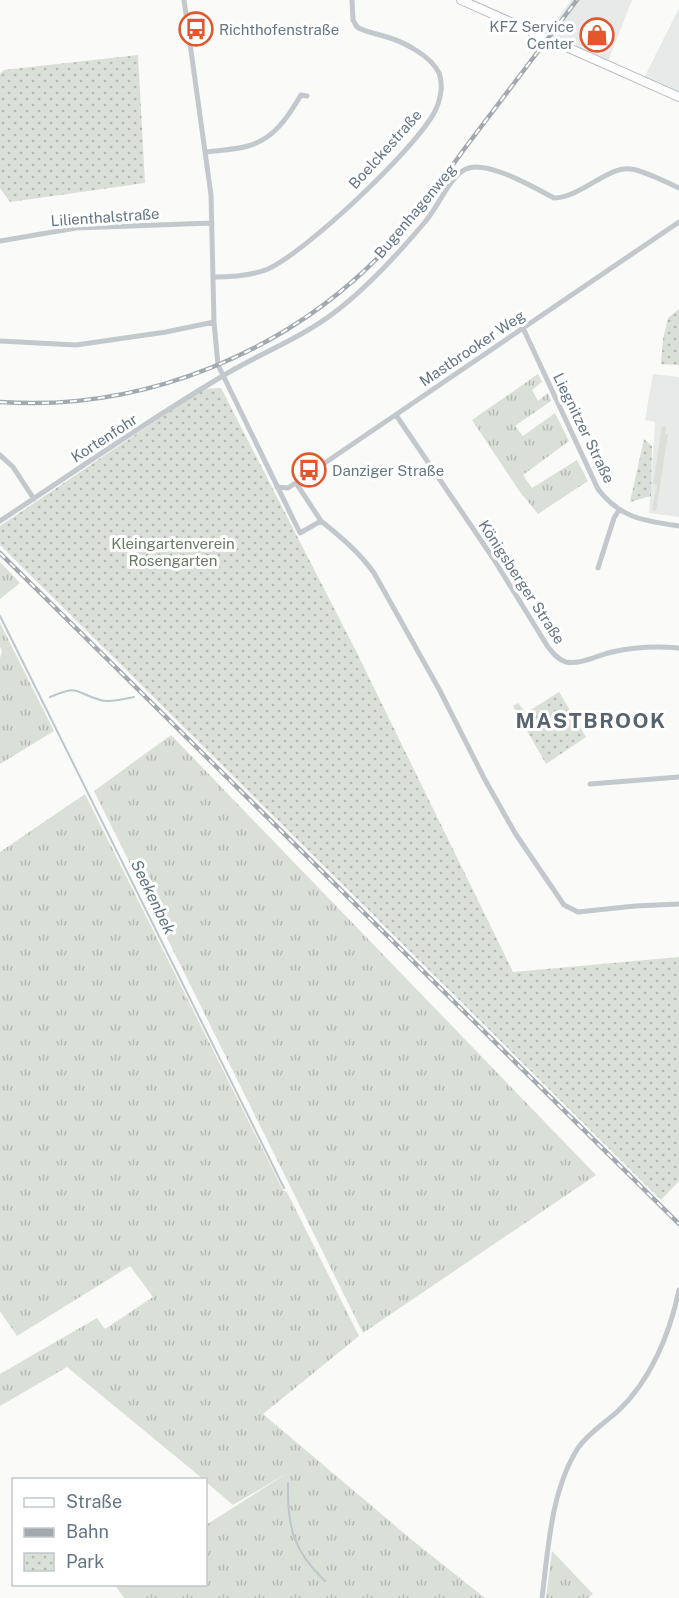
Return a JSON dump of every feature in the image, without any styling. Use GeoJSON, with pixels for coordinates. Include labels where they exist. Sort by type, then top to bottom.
{"type":"FeatureCollection","features":[{"type":"Feature","properties":{"kind":"main road"},"geometry":{"type":"LineString","coordinates":[[465,0],[679,97]]}},
{"type":"Feature","properties":{"kind":"street"},"geometry":{"type":"LineString","coordinates":[[184,0],[206,152],[212,223],[216,354],[222,376],[300,533],[321,521]]}},
{"type":"Feature","properties":{"kind":"street","name":"Boelckestraße"},"geometry":{"type":"LineString","coordinates":[[214,277],[248,275],[268,269],[304,245],[396,160],[434,113],[441,92],[439,73],[431,62],[410,47],[357,27],[353,20],[352,0]]}},
{"type":"Feature","properties":{"kind":"street"},"geometry":{"type":"LineString","coordinates":[[206,152],[247,147],[262,141],[281,125],[302,95],[307,96]]}},
{"type":"Feature","properties":{"kind":"street","name":"Bugenhagenweg"},"geometry":{"type":"LineString","coordinates":[[222,376],[285,344],[335,312],[376,275],[427,220],[458,175],[465,169],[476,166],[488,168],[554,198],[565,198],[574,194],[619,169],[631,169],[679,188]]}},
{"type":"Feature","properties":{"kind":"street","name":"Mastbrooker Weg"},"geometry":{"type":"LineString","coordinates":[[277,487],[288,488],[296,483],[679,222]]}},
{"type":"Feature","properties":{"kind":"street","name":"Lilienthalstraße"},"geometry":{"type":"LineString","coordinates":[[0,241],[76,228],[212,223]]}},
{"type":"Feature","properties":{"kind":"street"},"geometry":{"type":"LineString","coordinates":[[0,341],[76,345],[166,332],[214,322]]}},
{"type":"Feature","properties":{"kind":"street","name":"Liegnitzer Straße"},"geometry":{"type":"LineString","coordinates":[[523,328],[598,489],[619,510],[641,519],[679,526]]}},
{"type":"Feature","properties":{"kind":"street","name":"Kortenfohr"},"geometry":{"type":"LineString","coordinates":[[0,521],[222,376]]}},
{"type":"Feature","properties":{"kind":"street","name":"Königsberger Straße"},"geometry":{"type":"LineString","coordinates":[[396,415],[493,558],[557,658],[566,662],[581,661],[630,648],[679,648]]}},
{"type":"Feature","properties":{"kind":"street"},"geometry":{"type":"LineString","coordinates":[[0,455],[13,467],[34,499]]}},
{"type":"Feature","properties":{"kind":"street"},"geometry":{"type":"LineString","coordinates":[[296,483],[321,521],[341,537],[374,573],[439,689],[515,833],[564,905],[578,912],[679,904]]}},
{"type":"Feature","properties":{"kind":"street"},"geometry":{"type":"LineString","coordinates":[[598,568],[614,518],[619,510]]}},
{"type":"Feature","properties":{"kind":"street"},"geometry":{"type":"LineString","coordinates":[[590,784],[679,777]]}},
{"type":"Feature","properties":{"kind":"street"},"geometry":{"type":"LineString","coordinates":[[542,1598],[550,1533],[568,1466],[580,1446],[595,1430],[620,1410],[648,1374],[671,1322],[679,1290]]}},
{"type":"Feature","properties":{"kind":"street"},"geometry":{"type":"LineString","coordinates":[[671,1322],[679,1325]]}},
{"type":"Feature","properties":{"kind":"shaded area"},"geometry":{"type":"Polygon","coordinates":[[[571,0],[632,0],[607,64],[557,42],[559,37],[548,32],[571,0]]]}},
{"type":"Feature","properties":{"kind":"shaded area"},"geometry":{"type":"Polygon","coordinates":[[[679,8],[679,97],[643,80],[679,8]]]}},
{"type":"Feature","properties":{"kind":"shaded area"},"geometry":{"type":"Polygon","coordinates":[[[653,374],[679,377],[679,517],[649,513],[655,422],[645,420],[653,374]]]}},
{"type":"Feature","properties":{"kind":"green space"},"geometry":{"type":"Polygon","coordinates":[[[138,55],[145,183],[10,202],[0,188],[0,74],[4,70],[138,55]]]}},
{"type":"Feature","properties":{"kind":"green space"},"geometry":{"type":"Polygon","coordinates":[[[679,309],[679,365],[661,364],[668,318],[679,309]]]}},
{"type":"Feature","properties":{"kind":"green space"},"geometry":{"type":"Polygon","coordinates":[[[538,374],[542,382],[532,390],[538,401],[548,393],[551,401],[515,426],[523,436],[555,413],[569,441],[523,475],[532,488],[577,460],[588,481],[538,514],[520,492],[472,420],[538,374]]]}},
{"type":"Feature","properties":{"kind":"green space","name":"Kleingartenverein Rosengarten"},"geometry":{"type":"Polygon","coordinates":[[[221,388],[356,651],[513,972],[679,957],[679,1181],[661,1200],[0,545],[0,526],[203,389],[221,388]]]}},
{"type":"Feature","properties":{"kind":"green space"},"geometry":{"type":"Polygon","coordinates":[[[662,426],[666,426],[665,434],[668,434],[656,511],[652,510],[657,485],[653,484],[662,426]]]}},
{"type":"Feature","properties":{"kind":"green space"},"geometry":{"type":"Polygon","coordinates":[[[644,439],[652,446],[651,496],[630,502],[644,439]]]}},
{"type":"Feature","properties":{"kind":"green space"},"geometry":{"type":"Polygon","coordinates":[[[0,562],[20,583],[0,599],[0,562]]]}},
{"type":"Feature","properties":{"kind":"green space"},"geometry":{"type":"Polygon","coordinates":[[[0,623],[54,731],[0,764],[0,658],[2,651],[0,623]]]}},
{"type":"Feature","properties":{"kind":"green space"},"geometry":{"type":"Polygon","coordinates":[[[559,692],[586,737],[546,764],[513,706],[518,703],[526,713],[559,692]]]}},
{"type":"Feature","properties":{"kind":"green space"},"geometry":{"type":"Polygon","coordinates":[[[171,735],[596,1175],[363,1333],[94,791],[171,735]]]}},
{"type":"Feature","properties":{"kind":"green space"},"geometry":{"type":"Polygon","coordinates":[[[85,794],[283,1190],[287,1192],[359,1336],[263,1414],[412,1540],[485,1598],[124,1598],[116,1586],[207,1586],[207,1524],[289,1472],[233,1505],[207,1483],[207,1478],[202,1478],[67,1367],[0,1406],[0,1374],[97,1318],[105,1329],[153,1297],[130,1266],[17,1336],[0,1311],[0,852],[85,794]]]}},
{"type":"Feature","properties":{"kind":"green space"},"geometry":{"type":"Polygon","coordinates":[[[552,1551],[593,1594],[588,1598],[546,1598],[552,1551]]]}},
{"type":"Feature","properties":{"kind":"waterway","name":"Seekenbek"},"geometry":{"type":"LineString","coordinates":[[0,616],[284,1188]]}},
{"type":"Feature","properties":{"kind":"waterway"},"geometry":{"type":"LineString","coordinates":[[50,697],[72,690],[104,701],[134,697]]}},
{"type":"Feature","properties":{"kind":"waterway"},"geometry":{"type":"LineString","coordinates":[[288,1483],[289,1512],[294,1537],[306,1559],[325,1581]]}},
{"type":"Feature","properties":{"kind":"railway"},"geometry":{"type":"LineString","coordinates":[[0,402],[54,402],[108,397],[161,385],[213,367],[262,344],[308,316],[351,283],[400,234],[577,0]]}},
{"type":"Feature","properties":{"kind":"railway"},"geometry":{"type":"LineString","coordinates":[[0,553],[679,1224]]}},
{"type":"Feature","properties":{"kind":"place","name":"Richthofenstraße"},"geometry":{"type":"Point","coordinates":[196,29]}},
{"type":"Feature","properties":{"kind":"place","name":"KFZ Service Center"},"geometry":{"type":"Point","coordinates":[597,35]}},
{"type":"Feature","properties":{"kind":"place","name":"Danziger Straße"},"geometry":{"type":"Point","coordinates":[309,470]}},
{"type":"Feature","properties":{"kind":"district","name":"MASTBROOK"},"geometry":{"type":"Point","coordinates":[591,720]}}]}
